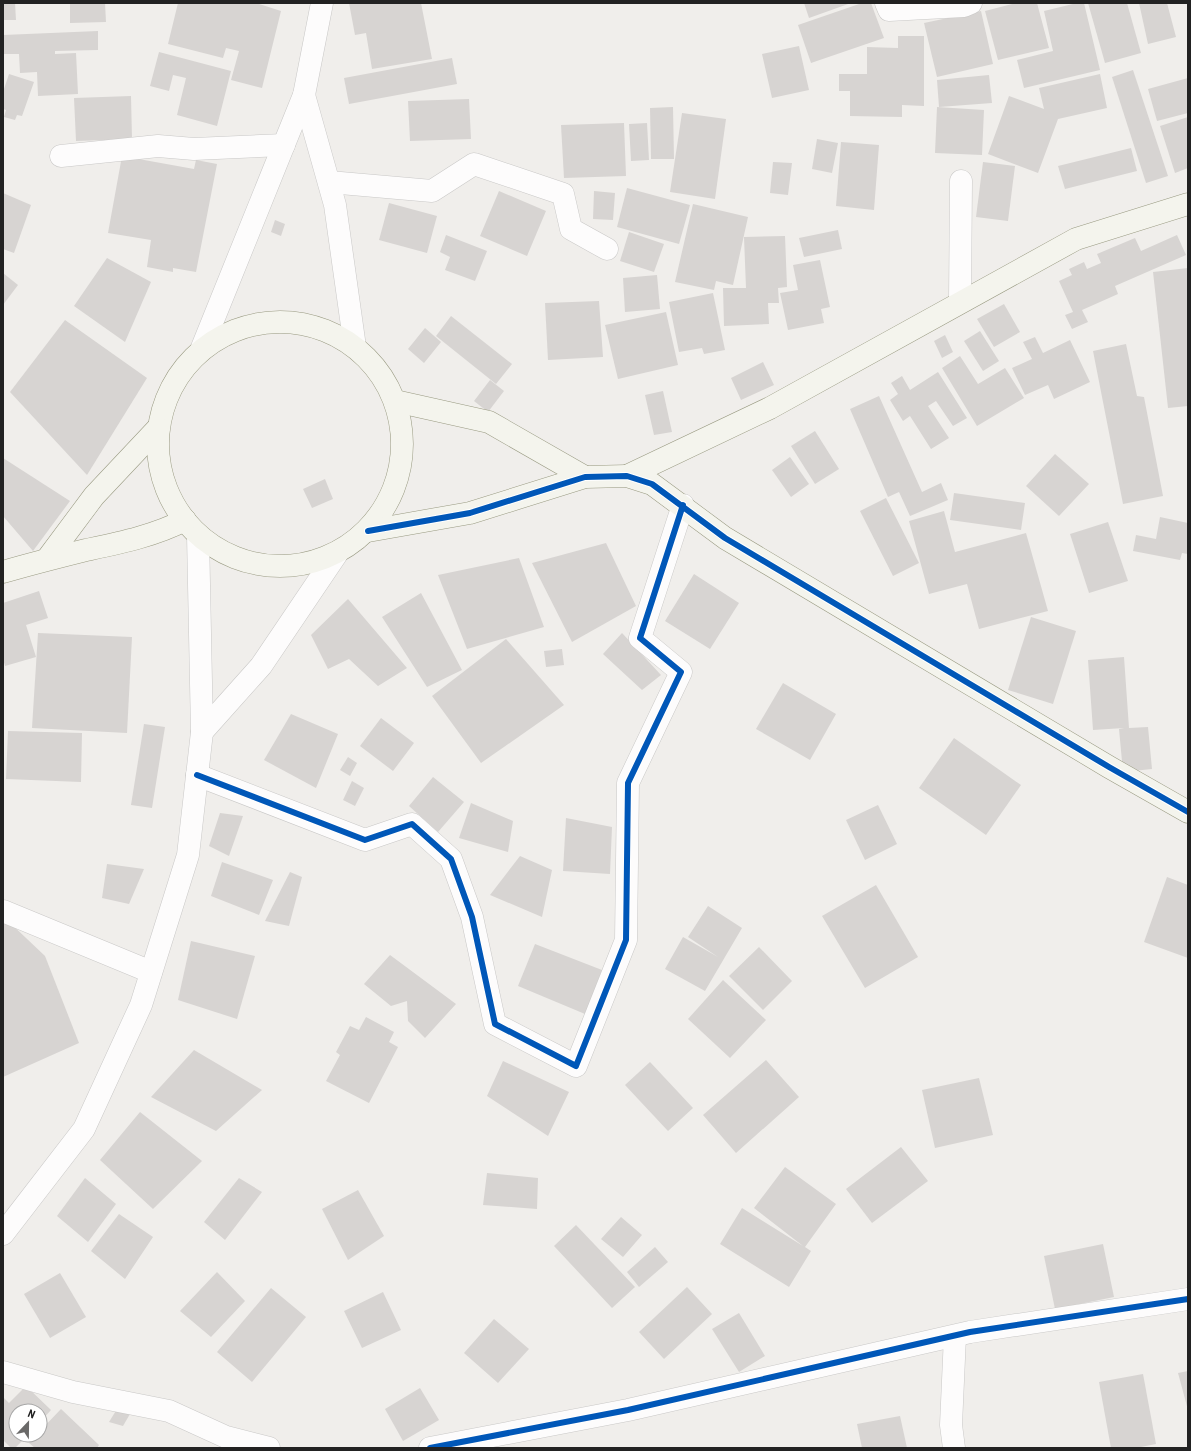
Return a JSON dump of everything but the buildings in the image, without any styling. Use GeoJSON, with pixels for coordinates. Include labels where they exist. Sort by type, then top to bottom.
{"type":"FeatureCollection","features":[{"type":"Feature","properties":{"kind":"street"},"geometry":{"type":"LineString","coordinates":[[201,350],[304,95],[322,3]]}},
{"type":"Feature","properties":{"kind":"street"},"geometry":{"type":"LineString","coordinates":[[886,3],[889,10],[964,6],[971,3]]}},
{"type":"Feature","properties":{"kind":"street"},"geometry":{"type":"LineString","coordinates":[[304,95],[335,206],[354,347]]}},
{"type":"Feature","properties":{"kind":"street"},"geometry":{"type":"LineString","coordinates":[[61,156],[158,146],[194,149],[284,145]]}},
{"type":"Feature","properties":{"kind":"street"},"geometry":{"type":"LineString","coordinates":[[329,182],[432,191],[474,164],[563,194],[571,229],[607,249]]}},
{"type":"Feature","properties":{"kind":"street"},"geometry":{"type":"LineString","coordinates":[[960,302],[961,181]]}},
{"type":"Feature","properties":{"kind":"street"},"geometry":{"type":"LineString","coordinates":[[627,476],[770,408],[1076,239],[1188,204]]}},
{"type":"Feature","properties":{"kind":"street"},"geometry":{"type":"LineString","coordinates":[[277,322],[318,328],[354,347],[372,362],[385,380],[396,401],[402,423],[403,439],[401,470],[394,492],[386,506],[368,531],[338,552],[315,562],[290,566],[266,566],[241,560],[219,550],[192,527],[171,500],[162,476],[158,453],[158,428],[166,399],[180,372],[201,350],[237,329],[277,322]]}},
{"type":"Feature","properties":{"kind":"street"},"geometry":{"type":"LineString","coordinates":[[396,401],[489,422],[586,477]]}},
{"type":"Feature","properties":{"kind":"street"},"geometry":{"type":"LineString","coordinates":[[47,559],[94,496],[158,428]]}},
{"type":"Feature","properties":{"kind":"street"},"geometry":{"type":"LineString","coordinates":[[368,531],[470,512],[586,477],[627,476],[652,484],[683,505],[725,538],[1109,767],[1188,812]]}},
{"type":"Feature","properties":{"kind":"street"},"geometry":{"type":"LineString","coordinates":[[197,775],[365,840],[412,824],[451,859],[472,917],[496,1024],[576,1066],[626,940],[628,783],[681,672],[640,638],[683,505]]}},
{"type":"Feature","properties":{"kind":"street"},"geometry":{"type":"LineString","coordinates":[[3,572],[47,559],[135,539],[171,527],[192,527]]}},
{"type":"Feature","properties":{"kind":"street"},"geometry":{"type":"LineString","coordinates":[[3,1234],[84,1129],[141,1005],[188,855],[202,732],[192,527]]}},
{"type":"Feature","properties":{"kind":"street"},"geometry":{"type":"LineString","coordinates":[[202,732],[261,666],[338,552]]}},
{"type":"Feature","properties":{"kind":"street"},"geometry":{"type":"LineString","coordinates":[[3,910],[151,972]]}},
{"type":"Feature","properties":{"kind":"street"},"geometry":{"type":"LineString","coordinates":[[430,1448],[628,1410],[955,1336],[1188,1299]]}},
{"type":"Feature","properties":{"kind":"street"},"geometry":{"type":"LineString","coordinates":[[954,1448],[951,1425],[955,1336]]}},
{"type":"Feature","properties":{"kind":"street"},"geometry":{"type":"LineString","coordinates":[[3,1372],[73,1392],[169,1411],[230,1442],[269,1448]]}},
{"type":"Feature","properties":{"kind":"cycle path"},"geometry":{"type":"LineString","coordinates":[[368,531],[470,513],[585,477],[627,476],[652,484],[725,538],[1109,767],[1188,812]]}},
{"type":"Feature","properties":{"kind":"cycle path"},"geometry":{"type":"LineString","coordinates":[[197,775],[365,840],[412,824],[451,859],[472,917],[495,1024],[576,1066],[626,940],[628,783],[681,672],[640,638],[683,505]]}},
{"type":"Feature","properties":{"kind":"cycle path"},"geometry":{"type":"LineString","coordinates":[[430,1448],[628,1410],[970,1332],[1188,1299]]}}]}
